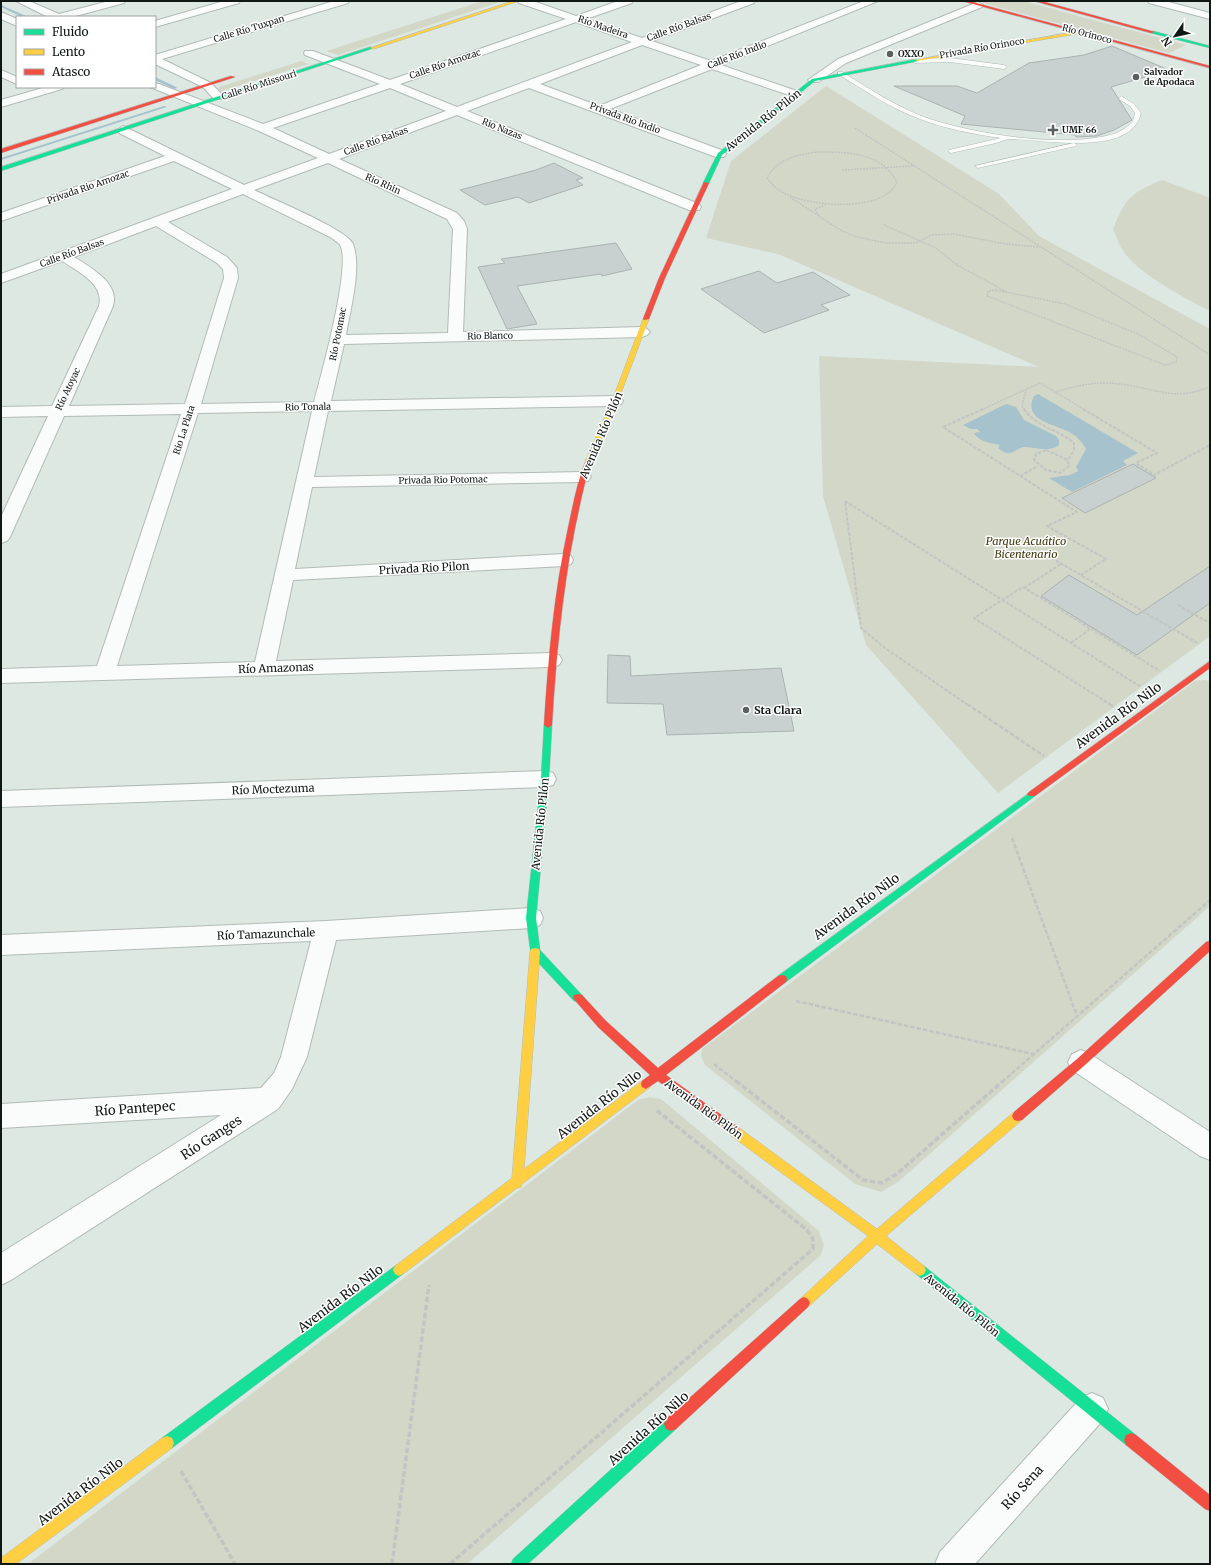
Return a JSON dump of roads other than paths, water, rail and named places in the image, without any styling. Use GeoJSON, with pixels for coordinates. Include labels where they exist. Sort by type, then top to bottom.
{"type":"FeatureCollection","features":[{"type":"Feature","properties":{"kind":"street"},"geometry":{"type":"LineString","coordinates":[[21,1],[54,16]]}},
{"type":"Feature","properties":{"kind":"street"},"geometry":{"type":"LineString","coordinates":[[65,16],[120,1]]}},
{"type":"Feature","properties":{"kind":"street"},"geometry":{"type":"LineString","coordinates":[[156,24],[235,1]]}},
{"type":"Feature","properties":{"kind":"street","name":"Calle Río Tuxpan"},"geometry":{"type":"LineString","coordinates":[[156,59],[344,1]]}},
{"type":"Feature","properties":{"kind":"street","name":"Calle Río Missouri"},"geometry":{"type":"LineString","coordinates":[[1,169],[123,130],[218,97],[517,1]]}},
{"type":"Feature","properties":{"kind":"street","name":"Río Madeira"},"geometry":{"type":"LineString","coordinates":[[523,1],[577,18],[796,94]]}},
{"type":"Feature","properties":{"kind":"street","name":"Calle Río Amozac"},"geometry":{"type":"LineString","coordinates":[[263,128],[388,83],[628,1]]}},
{"type":"Feature","properties":{"kind":"street","name":"Calle Río Balsas"},"geometry":{"type":"LineString","coordinates":[[1,279],[245,190],[750,1]]}},
{"type":"Feature","properties":{"kind":"street","name":"Calle Río Indio"},"geometry":{"type":"LineString","coordinates":[[601,109],[711,64],[873,1]]}},
{"type":"Feature","properties":{"kind":"street","name":"Río Orinoco"},"geometry":{"type":"LineString","coordinates":[[964,1],[1210,67]]}},
{"type":"Feature","properties":{"kind":"street","name":"Río Orinoco"},"geometry":{"type":"LineString","coordinates":[[1036,1],[1210,47]]}},
{"type":"Feature","properties":{"kind":"street"},"geometry":{"type":"LineString","coordinates":[[1153,1],[1210,16]]}},
{"type":"Feature","properties":{"kind":"street","name":"Avenida Río Pilón"},"geometry":{"type":"LineString","coordinates":[[978,5],[842,61],[814,80],[720,154],[694,207],[662,278],[616,401],[582,477],[564,560],[552,660],[545,779],[531,918],[535,952],[602,1024],[658,1075],[877,1236],[1210,1504]]}},
{"type":"Feature","properties":{"kind":"street"},"geometry":{"type":"LineString","coordinates":[[1,15],[16,22]]}},
{"type":"Feature","properties":{"kind":"street","name":"Privada Río Orinoco"},"geometry":{"type":"LineString","coordinates":[[814,80],[840,73],[1080,32]]}},
{"type":"Feature","properties":{"kind":"street"},"geometry":{"type":"LineString","coordinates":[[305,55],[324,49]]}},
{"type":"Feature","properties":{"kind":"street"},"geometry":{"type":"LineString","coordinates":[[1190,62],[1210,54]]}},
{"type":"Feature","properties":{"kind":"street","name":"Rio Nazas"},"geometry":{"type":"LineString","coordinates":[[305,55],[330,62],[388,83],[694,207]]}},
{"type":"Feature","properties":{"kind":"street"},"geometry":{"type":"LineString","coordinates":[[156,60],[207,85],[218,97]]}},
{"type":"Feature","properties":{"kind":"street"},"geometry":{"type":"LineString","coordinates":[[1,73],[16,80]]}},
{"type":"Feature","properties":{"kind":"street","name":"Calle Río Missouri"},"geometry":{"type":"LineString","coordinates":[[3,149],[243,74]]}},
{"type":"Feature","properties":{"kind":"street","name":"Privada Rio Indio"},"geometry":{"type":"LineString","coordinates":[[530,84],[720,154]]}},
{"type":"Feature","properties":{"kind":"street","name":"Rio Rhin"},"geometry":{"type":"LineString","coordinates":[[156,86],[263,128],[442,210],[458,221],[460,229],[455,337]]}},
{"type":"Feature","properties":{"kind":"street"},"geometry":{"type":"LineString","coordinates":[[32,88],[40,92]]}},
{"type":"Feature","properties":{"kind":"street"},"geometry":{"type":"LineString","coordinates":[[1,104],[54,88]]}},
{"type":"Feature","properties":{"kind":"street","name":"Río Potomac"},"geometry":{"type":"LineString","coordinates":[[123,130],[175,157],[335,234],[346,243],[349,254],[349,272],[338,340],[304,482],[264,668]]}},
{"type":"Feature","properties":{"kind":"street","name":"Privada Rio Amozac"},"geometry":{"type":"LineString","coordinates":[[1,217],[175,157]]}},
{"type":"Feature","properties":{"kind":"street","name":"Rio La Plata"},"geometry":{"type":"LineString","coordinates":[[105,672],[191,409],[231,278],[230,268],[204,248],[158,222]]}},
{"type":"Feature","properties":{"kind":"street","name":"Río Atoyac"},"geometry":{"type":"LineString","coordinates":[[1,537],[106,306],[108,297],[106,290],[100,282],[64,256]]}},
{"type":"Feature","properties":{"kind":"street","name":"Rio Blanco"},"geometry":{"type":"LineString","coordinates":[[338,340],[642,332]]}},
{"type":"Feature","properties":{"kind":"street","name":"Rio Tonala"},"geometry":{"type":"LineString","coordinates":[[1,412],[616,401]]}},
{"type":"Feature","properties":{"kind":"street","name":"Privada Rio Potomac"},"geometry":{"type":"LineString","coordinates":[[304,482],[582,477]]}},
{"type":"Feature","properties":{"kind":"street","name":"Privada Rio Pilon"},"geometry":{"type":"LineString","coordinates":[[285,575],[564,560]]}},
{"type":"Feature","properties":{"kind":"street","name":"Río Amazonas"},"geometry":{"type":"LineString","coordinates":[[1,676],[552,660]]}},
{"type":"Feature","properties":{"kind":"street","name":"Avenida Río Nilo"},"geometry":{"type":"LineString","coordinates":[[4,1564],[586,1131],[824,946],[1134,719],[1208,668]]}},
{"type":"Feature","properties":{"kind":"street","name":"Río Moctezuma"},"geometry":{"type":"LineString","coordinates":[[1,799],[545,779]]}},
{"type":"Feature","properties":{"kind":"street","name":"Río Tamazunchale"},"geometry":{"type":"LineString","coordinates":[[1,945],[326,931],[531,918]]}},
{"type":"Feature","properties":{"kind":"street","name":"Río Ganges"},"geometry":{"type":"LineString","coordinates":[[1,1270],[268,1100],[283,1081],[294,1057],[326,931]]}},
{"type":"Feature","properties":{"kind":"street","name":"Avenida Río Nilo"},"geometry":{"type":"LineString","coordinates":[[518,1564],[877,1236],[1081,1062],[1210,945]]}},
{"type":"Feature","properties":{"kind":"street"},"geometry":{"type":"LineString","coordinates":[[517,1183],[535,952]]}},
{"type":"Feature","properties":{"kind":"street"},"geometry":{"type":"LineString","coordinates":[[1081,1062],[1210,1147]]}},
{"type":"Feature","properties":{"kind":"street","name":"Río Pantepec"},"geometry":{"type":"LineString","coordinates":[[1,1116],[268,1100]]}},
{"type":"Feature","properties":{"kind":"street","name":"Río Sena"},"geometry":{"type":"LineString","coordinates":[[952,1564],[1092,1409]]}},
{"type":"Feature","properties":{"kind":"lane"},"geometry":{"type":"LineString","coordinates":[[908,61],[950,60],[1004,67]]}},
{"type":"Feature","properties":{"kind":"lane"},"geometry":{"type":"LineString","coordinates":[[840,73],[898,107],[921,118],[946,127],[1013,137],[1069,141],[1096,140]]}},
{"type":"Feature","properties":{"kind":"lane"},"geometry":{"type":"LineString","coordinates":[[978,166],[1096,140],[1124,132],[1136,122],[1138,113],[1132,105],[1121,98]]}},
{"type":"Feature","properties":{"kind":"lane"},"geometry":{"type":"LineString","coordinates":[[951,152],[1013,137]]}},
{"type":"Feature","properties":{"kind":"water"},"geometry":{"type":"Polygon","coordinates":[[[1038,394],[1138,453],[1123,461],[1127,465],[1072,492],[1049,478],[1070,475],[1078,471],[1076,467],[1086,449],[1079,439],[1072,434],[1049,424],[1036,416],[1032,411],[1031,404],[1034,396],[1038,394]]]}},
{"type":"Feature","properties":{"kind":"water"},"geometry":{"type":"Polygon","coordinates":[[[1006,404],[1016,407],[1024,420],[1056,436],[1059,440],[1059,445],[1050,449],[1023,447],[1011,453],[1005,453],[998,448],[1000,445],[986,442],[976,436],[974,433],[980,432],[977,429],[971,429],[963,425],[1006,404]]]}},
{"type":"Feature","properties":{"kind":"waterway"},"geometry":{"type":"LineString","coordinates":[[1,6],[23,16]]}},
{"type":"Feature","properties":{"kind":"waterway"},"geometry":{"type":"LineString","coordinates":[[156,78],[175,88]]}},
{"type":"Feature","properties":{"kind":"waterway"},"geometry":{"type":"LineString","coordinates":[[1,159],[165,107]]}},
{"type":"Feature","properties":{"kind":"place","name":"OXXO"},"geometry":{"type":"Point","coordinates":[890,54]}},
{"type":"Feature","properties":{"kind":"place","name":"Salvador de Apodaca"},"geometry":{"type":"Point","coordinates":[1136,77]}},
{"type":"Feature","properties":{"kind":"place","name":"UMF 66"},"geometry":{"type":"Point","coordinates":[1053,130]}},
{"type":"Feature","properties":{"kind":"place","name":"Sta Clara"},"geometry":{"type":"Point","coordinates":[746,710]}},
{"type":"Feature","properties":{"kind":"park label","name":"Parque Acuático Bicentenario"},"geometry":{"type":"Point","coordinates":[1026,547]}}]}
